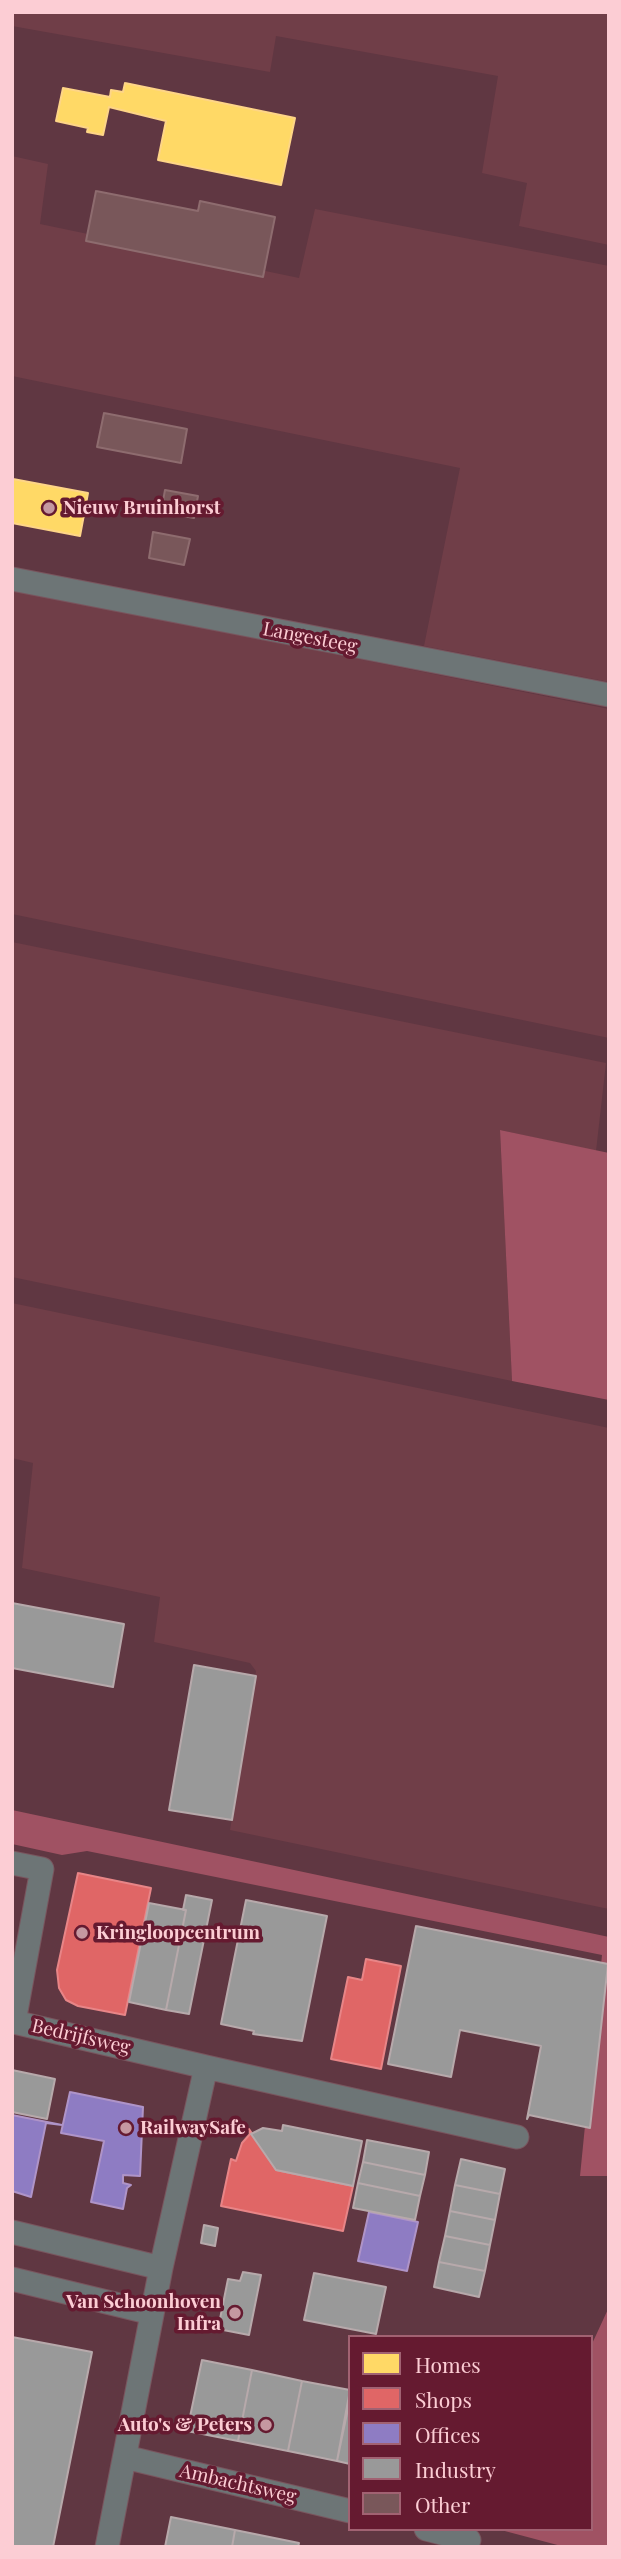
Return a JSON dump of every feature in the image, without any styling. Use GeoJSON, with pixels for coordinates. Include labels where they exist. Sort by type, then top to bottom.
{"type":"FeatureCollection","features":[{"type":"Feature","properties":{"kind":"street","name":"Langesteeg"},"geometry":{"type":"LineString","coordinates":[[12,579],[609,695]]}},
{"type":"Feature","properties":{"kind":"street","name":"Bedrijfsweg"},"geometry":{"type":"LineString","coordinates":[[12,1863],[42,1869],[14,2022],[517,2137]]}},
{"type":"Feature","properties":{"kind":"street"},"geometry":{"type":"LineString","coordinates":[[107,2547],[161,2268],[206,2067]]}},
{"type":"Feature","properties":{"kind":"street"},"geometry":{"type":"LineString","coordinates":[[12,2232],[161,2268]]}},
{"type":"Feature","properties":{"kind":"street"},"geometry":{"type":"LineString","coordinates":[[12,2279],[152,2313]]}},
{"type":"Feature","properties":{"kind":"street","name":"Ambachtsweg"},"geometry":{"type":"LineString","coordinates":[[125,2457],[348,2511]]}},
{"type":"Feature","properties":{"kind":"street"},"geometry":{"type":"LineString","coordinates":[[434,2531],[469,2540]]}},
{"type":"Feature","properties":{"kind":"shaded area"},"geometry":{"type":"Polygon","coordinates":[[[12,12],[609,12],[609,245],[519,226],[527,183],[482,173],[498,76],[276,36],[270,72],[12,26],[12,12]]]}},
{"type":"Feature","properties":{"kind":"shaded area"},"geometry":{"type":"Polygon","coordinates":[[[12,156],[48,164],[40,224],[299,278],[315,209],[609,266],[609,682],[424,646],[460,468],[12,376],[12,156]]]}},
{"type":"Feature","properties":{"kind":"shaded area"},"geometry":{"type":"Polygon","coordinates":[[[12,590],[609,709],[609,1038],[12,914],[12,590]]]}},
{"type":"Feature","properties":{"kind":"shaded area"},"geometry":{"type":"Polygon","coordinates":[[[12,942],[606,1063],[596,1151],[500,1130],[512,1381],[12,1277],[12,942]]]}},
{"type":"Feature","properties":{"kind":"shaded area"},"geometry":{"type":"Polygon","coordinates":[[[500,1130],[609,1153],[609,1400],[512,1381],[500,1130]]]}},
{"type":"Feature","properties":{"kind":"shaded area"},"geometry":{"type":"Polygon","coordinates":[[[12,1303],[609,1428],[609,1909],[230,1830],[256,1671],[250,1663],[154,1642],[160,1597],[22,1568],[33,1463],[12,1458],[12,1303]]]}},
{"type":"Feature","properties":{"kind":"shaded area"},"geometry":{"type":"Polygon","coordinates":[[[12,1810],[609,1937],[609,2176],[580,2176],[602,1955],[87,1851],[62,1855],[12,1844],[12,1810]]]}},
{"type":"Feature","properties":{"kind":"shaded area"},"geometry":{"type":"Polygon","coordinates":[[[609,2307],[609,2547],[565,2547],[505,2531],[593,2531],[593,2342],[609,2307]]]}},
{"type":"Feature","properties":{"kind":"building: Homes"},"geometry":{"type":"Polygon","coordinates":[[[125,83],[295,118],[281,185],[158,160],[166,121],[109,107],[103,135],[87,132],[88,128],[56,121],[63,88],[110,97],[111,90],[123,92],[125,83]]]}},
{"type":"Feature","properties":{"kind":"building: Homes","name":"Nieuw Bruinhorst"},"geometry":{"type":"Polygon","coordinates":[[[13,479],[88,493],[80,536],[12,523],[13,479]]]}},
{"type":"Feature","properties":{"kind":"building: Shops"},"geometry":{"type":"Polygon","coordinates":[[[78,1873],[151,1888],[125,2015],[78,2006],[66,2000],[59,1988],[57,1970],[78,1873]]]}},
{"type":"Feature","properties":{"kind":"building: Shops"},"geometry":{"type":"Polygon","coordinates":[[[366,1959],[401,1966],[381,2069],[331,2059],[348,1977],[362,1980],[366,1959]]]}},
{"type":"Feature","properties":{"kind":"building: Shops"},"geometry":{"type":"Polygon","coordinates":[[[249,2129],[276,2170],[353,2186],[343,2231],[221,2206],[231,2159],[236,2161],[242,2143],[250,2134],[249,2129]]]}},
{"type":"Feature","properties":{"kind":"building: Offices"},"geometry":{"type":"Polygon","coordinates":[[[70,2092],[143,2107],[140,2176],[123,2175],[123,2183],[131,2185],[127,2188],[123,2209],[91,2202],[104,2141],[61,2133],[70,2092]]]}},
{"type":"Feature","properties":{"kind":"building: Offices"},"geometry":{"type":"Polygon","coordinates":[[[12,2115],[62,2125],[46,2123],[31,2197],[12,2191],[12,2115]]]}},
{"type":"Feature","properties":{"kind":"building: Offices"},"geometry":{"type":"Polygon","coordinates":[[[369,2212],[418,2222],[407,2271],[358,2261],[369,2212]]]}},
{"type":"Feature","properties":{"kind":"building: Industry"},"geometry":{"type":"Polygon","coordinates":[[[12,1603],[124,1624],[113,1687],[12,1668],[12,1603]]]}},
{"type":"Feature","properties":{"kind":"building: Industry"},"geometry":{"type":"Polygon","coordinates":[[[194,1665],[256,1676],[232,1820],[169,1810],[194,1665]]]}},
{"type":"Feature","properties":{"kind":"building: Industry"},"geometry":{"type":"Polygon","coordinates":[[[186,1895],[212,1900],[189,2014],[166,2010],[186,1910],[183,1910],[186,1895]]]}},
{"type":"Feature","properties":{"kind":"building: Industry"},"geometry":{"type":"Polygon","coordinates":[[[246,1900],[327,1916],[302,2041],[253,2034],[254,2031],[221,2024],[246,1900]]]}},
{"type":"Feature","properties":{"kind":"building: Industry"},"geometry":{"type":"Polygon","coordinates":[[[149,1903],[186,1910],[166,2010],[129,2002],[149,1903]]]}},
{"type":"Feature","properties":{"kind":"building: Industry"},"geometry":{"type":"Polygon","coordinates":[[[416,1926],[608,1964],[590,2128],[529,2115],[527,2119],[541,2046],[460,2030],[451,2077],[388,2064],[416,1926]]]}},
{"type":"Feature","properties":{"kind":"building: Industry"},"geometry":{"type":"Polygon","coordinates":[[[12,2070],[55,2079],[47,2119],[12,2112],[12,2070]]]}},
{"type":"Feature","properties":{"kind":"building: Industry"},"geometry":{"type":"Polygon","coordinates":[[[283,2125],[362,2141],[353,2186],[276,2170],[251,2134],[263,2128],[282,2131],[283,2125]]]}},
{"type":"Feature","properties":{"kind":"building: Industry"},"geometry":{"type":"Polygon","coordinates":[[[367,2140],[429,2152],[425,2175],[363,2162],[367,2140]]]}},
{"type":"Feature","properties":{"kind":"building: Industry"},"geometry":{"type":"Polygon","coordinates":[[[461,2159],[505,2169],[500,2194],[455,2185],[461,2159]]]}},
{"type":"Feature","properties":{"kind":"building: Industry"},"geometry":{"type":"Polygon","coordinates":[[[363,2162],[425,2175],[420,2196],[358,2183],[363,2162]]]}},
{"type":"Feature","properties":{"kind":"building: Industry"},"geometry":{"type":"Polygon","coordinates":[[[358,2183],[420,2196],[415,2220],[353,2208],[358,2183]]]}},
{"type":"Feature","properties":{"kind":"building: Industry"},"geometry":{"type":"Polygon","coordinates":[[[455,2185],[500,2194],[495,2220],[450,2211],[455,2185]]]}},
{"type":"Feature","properties":{"kind":"building: Industry"},"geometry":{"type":"Polygon","coordinates":[[[450,2211],[495,2220],[490,2245],[445,2236],[450,2211]]]}},
{"type":"Feature","properties":{"kind":"building: Industry"},"geometry":{"type":"Polygon","coordinates":[[[204,2225],[218,2228],[215,2246],[201,2243],[204,2225]]]}},
{"type":"Feature","properties":{"kind":"building: Industry"},"geometry":{"type":"Polygon","coordinates":[[[445,2236],[490,2245],[485,2271],[439,2262],[445,2236]]]}},
{"type":"Feature","properties":{"kind":"building: Industry"},"geometry":{"type":"Polygon","coordinates":[[[439,2262],[485,2271],[479,2297],[434,2287],[439,2262]]]}},
{"type":"Feature","properties":{"kind":"building: Industry"},"geometry":{"type":"Polygon","coordinates":[[[243,2272],[261,2275],[249,2335],[218,2329],[228,2279],[240,2281],[243,2272]]]}},
{"type":"Feature","properties":{"kind":"building: Industry"},"geometry":{"type":"Polygon","coordinates":[[[314,2273],[386,2287],[376,2334],[304,2320],[314,2273]]]}},
{"type":"Feature","properties":{"kind":"building: Industry"},"geometry":{"type":"Polygon","coordinates":[[[12,2337],[92,2352],[53,2547],[12,2547],[12,2337]]]}},
{"type":"Feature","properties":{"kind":"building: Industry"},"geometry":{"type":"Polygon","coordinates":[[[202,2360],[252,2370],[238,2441],[187,2431],[202,2360]]]}},
{"type":"Feature","properties":{"kind":"building: Industry"},"geometry":{"type":"Polygon","coordinates":[[[252,2370],[302,2381],[288,2451],[238,2441],[252,2370]]]}},
{"type":"Feature","properties":{"kind":"building: Industry"},"geometry":{"type":"Polygon","coordinates":[[[302,2381],[348,2390],[337,2461],[288,2451],[302,2381]]]}},
{"type":"Feature","properties":{"kind":"building: Industry"},"geometry":{"type":"Polygon","coordinates":[[[348,2409],[348,2464],[337,2461],[348,2409]]]}},
{"type":"Feature","properties":{"kind":"building: Industry"},"geometry":{"type":"Polygon","coordinates":[[[171,2517],[235,2530],[232,2547],[165,2547],[171,2517]]]}},
{"type":"Feature","properties":{"kind":"building: Industry"},"geometry":{"type":"Polygon","coordinates":[[[235,2530],[299,2543],[298,2547],[232,2547],[235,2530]]]}},
{"type":"Feature","properties":{"kind":"building: Other"},"geometry":{"type":"Polygon","coordinates":[[[96,191],[198,211],[200,201],[275,217],[263,277],[86,241],[96,191]]]}},
{"type":"Feature","properties":{"kind":"building: Other"},"geometry":{"type":"Polygon","coordinates":[[[104,413],[187,429],[181,463],[97,447],[104,413]]]}},
{"type":"Feature","properties":{"kind":"building: Other"},"geometry":{"type":"Polygon","coordinates":[[[165,490],[198,496],[194,518],[161,512],[165,490]]]}},
{"type":"Feature","properties":{"kind":"building: Other"},"geometry":{"type":"Polygon","coordinates":[[[153,532],[190,539],[184,565],[149,558],[153,532]]]}},
{"type":"Feature","properties":{"kind":"place","name":"Nieuw Bruinhorst"},"geometry":{"type":"Point","coordinates":[49,508]}},
{"type":"Feature","properties":{"kind":"place","name":"Kringloopcentrum"},"geometry":{"type":"Point","coordinates":[82,1933]}},
{"type":"Feature","properties":{"kind":"place","name":"RailwaySafe"},"geometry":{"type":"Point","coordinates":[126,2128]}},
{"type":"Feature","properties":{"kind":"place","name":"Van Schoonhoven Infra"},"geometry":{"type":"Point","coordinates":[235,2313]}},
{"type":"Feature","properties":{"kind":"place","name":"Auto's & Peters"},"geometry":{"type":"Point","coordinates":[266,2425]}}]}
